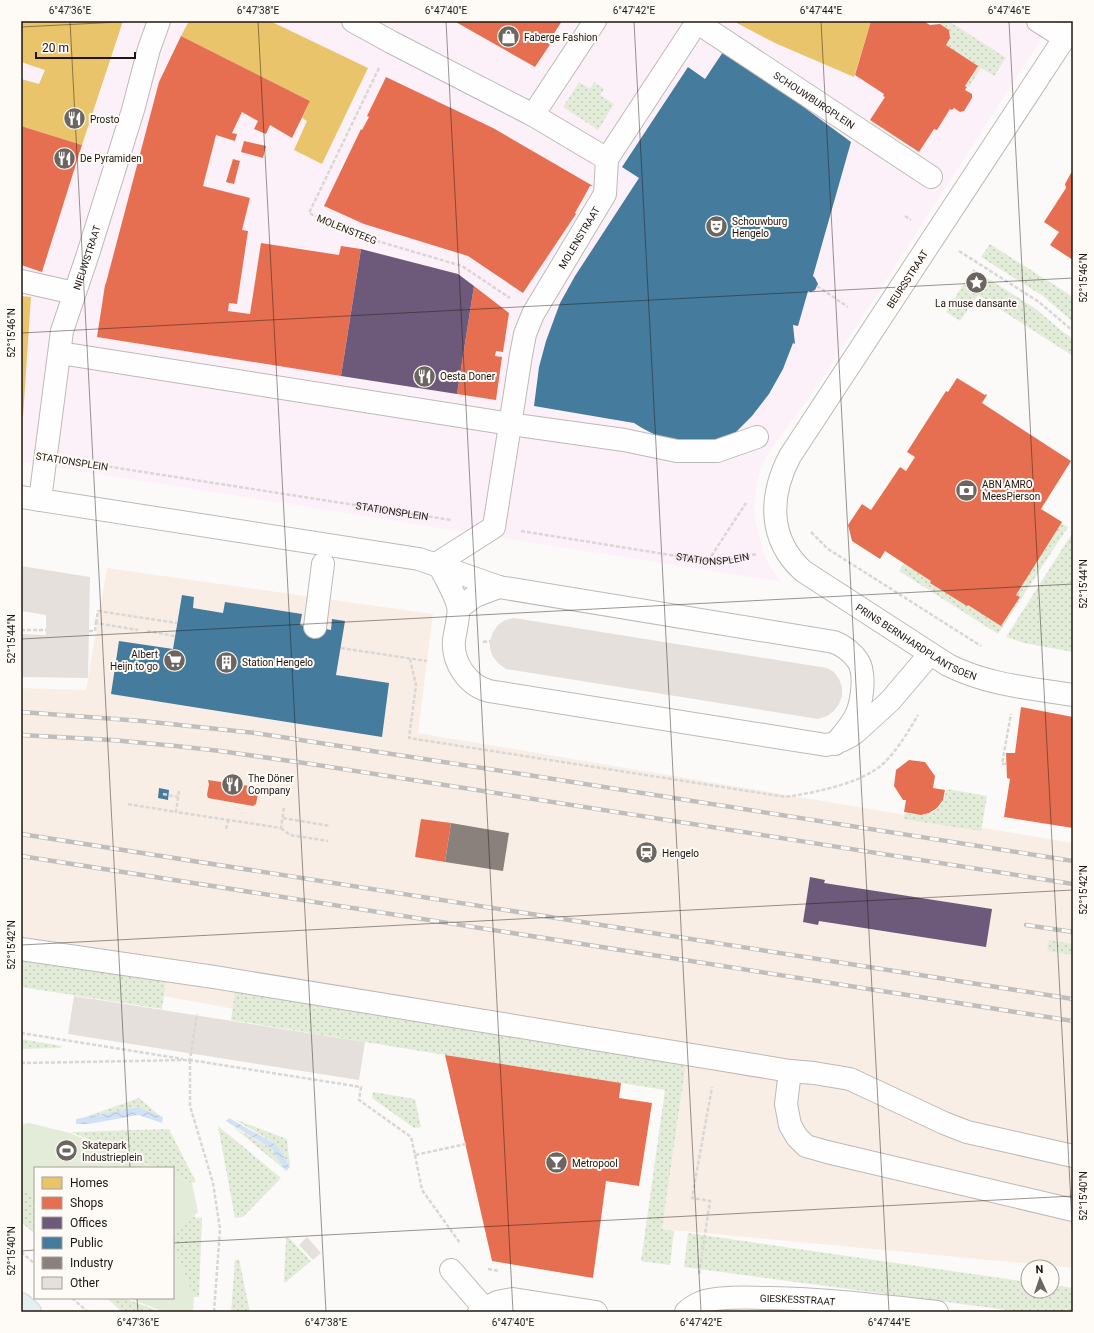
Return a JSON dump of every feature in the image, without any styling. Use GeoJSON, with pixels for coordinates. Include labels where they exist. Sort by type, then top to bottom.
{"type":"FeatureCollection","features":[{"type":"Feature","properties":{"kind":"main road"},"geometry":{"type":"LineString","coordinates":[[21,1304],[30,1312]]}},
{"type":"Feature","properties":{"kind":"street","name":"NIEUWSTRAAT"},"geometry":{"type":"LineString","coordinates":[[30,498],[46,457],[62,331],[88,254],[133,110],[149,49],[159,21]]}},
{"type":"Feature","properties":{"kind":"street"},"geometry":{"type":"LineString","coordinates":[[353,21],[533,115],[607,159]]}},
{"type":"Feature","properties":{"kind":"street"},"geometry":{"type":"LineString","coordinates":[[533,115],[595,21]]}},
{"type":"Feature","properties":{"kind":"street"},"geometry":{"type":"LineString","coordinates":[[1038,21],[1069,32]]}},
{"type":"Feature","properties":{"kind":"street","name":"SCHOUWBURGPLEIN"},"geometry":{"type":"LineString","coordinates":[[607,159],[696,22],[931,177]]}},
{"type":"Feature","properties":{"kind":"street","name":"BEURSSTRAAT"},"geometry":{"type":"LineString","coordinates":[[772,548],[775,520],[775,496],[780,477],[790,456],[1069,32]]}},
{"type":"Feature","properties":{"kind":"street","name":"MOLENSTRAAT"},"geometry":{"type":"LineString","coordinates":[[494,527],[525,334],[533,314],[605,194],[607,159]]}},
{"type":"Feature","properties":{"kind":"street"},"geometry":{"type":"LineString","coordinates":[[21,281],[74,293]]}},
{"type":"Feature","properties":{"kind":"street"},"geometry":{"type":"LineString","coordinates":[[60,353],[510,424],[624,440],[677,451],[717,451],[757,437]]}},
{"type":"Feature","properties":{"kind":"street"},"geometry":{"type":"LineString","coordinates":[[30,498],[344,546],[419,559],[499,587],[830,641],[847,648],[859,662],[862,688],[861,698],[856,714],[835,744]]}},
{"type":"Feature","properties":{"kind":"street"},"geometry":{"type":"LineString","coordinates":[[438,566],[494,527]]}},
{"type":"Feature","properties":{"kind":"street","name":"PRINS BERNHARDPLANTSOEN"},"geometry":{"type":"LineString","coordinates":[[772,548],[793,561],[808,576],[930,654],[965,674],[1010,686],[1073,695]]}},
{"type":"Feature","properties":{"kind":"street"},"geometry":{"type":"LineString","coordinates":[[314,627],[323,564]]}},
{"type":"Feature","properties":{"kind":"street"},"geometry":{"type":"LineString","coordinates":[[438,566],[459,608],[454,640],[458,664],[467,679],[481,689],[489,691],[818,744],[835,744],[850,737],[890,701],[930,654]]}},
{"type":"Feature","properties":{"kind":"street"},"geometry":{"type":"LineString","coordinates":[[459,608],[475,596],[499,587]]}},
{"type":"Feature","properties":{"kind":"street"},"geometry":{"type":"LineString","coordinates":[[862,688],[878,688],[906,682]]}},
{"type":"Feature","properties":{"kind":"street"},"geometry":{"type":"LineString","coordinates":[[21,949],[221,978],[790,1071],[850,1079],[944,1124],[967,1132],[1073,1156]]}},
{"type":"Feature","properties":{"kind":"street"},"geometry":{"type":"LineString","coordinates":[[790,1071],[786,1104],[790,1126],[797,1137],[806,1146],[1073,1210]]}},
{"type":"Feature","properties":{"kind":"street"},"geometry":{"type":"LineString","coordinates":[[451,1270],[481,1310],[496,1302],[513,1299],[596,1312]]}},
{"type":"Feature","properties":{"kind":"street","name":"GIESKESSTRAAT"},"geometry":{"type":"LineString","coordinates":[[686,1312],[691,1306],[709,1300],[737,1297],[788,1298],[855,1303],[937,1312]]}},
{"type":"Feature","properties":{"kind":"path","name":"MOLENSTEEG"},"geometry":{"type":"LineString","coordinates":[[391,42],[309,213],[360,236],[462,266],[533,314]]}},
{"type":"Feature","properties":{"kind":"path"},"geometry":{"type":"LineString","coordinates":[[976,263],[1039,302],[1073,331]]}},
{"type":"Feature","properties":{"kind":"path"},"geometry":{"type":"LineString","coordinates":[[817,286],[848,307]]}},
{"type":"Feature","properties":{"kind":"path","name":"STATIONSPLEIN"},"geometry":{"type":"LineString","coordinates":[[46,457],[708,561],[728,560],[758,554],[772,548]]}},
{"type":"Feature","properties":{"kind":"path"},"geometry":{"type":"LineString","coordinates":[[807,527],[815,538],[828,548],[982,646]]}},
{"type":"Feature","properties":{"kind":"path"},"geometry":{"type":"LineString","coordinates":[[89,631],[95,631],[98,611],[178,623]]}},
{"type":"Feature","properties":{"kind":"path"},"geometry":{"type":"LineString","coordinates":[[96,623],[138,630]]}},
{"type":"Feature","properties":{"kind":"path"},"geometry":{"type":"LineString","coordinates":[[21,630],[46,630]]}},
{"type":"Feature","properties":{"kind":"path"},"geometry":{"type":"LineString","coordinates":[[147,631],[175,636]]}},
{"type":"Feature","properties":{"kind":"path"},"geometry":{"type":"LineString","coordinates":[[341,648],[428,661],[484,641],[490,641]]}},
{"type":"Feature","properties":{"kind":"path"},"geometry":{"type":"LineString","coordinates":[[410,658],[416,685],[409,738],[786,797],[824,789],[869,774],[883,764],[893,753],[920,712]]}},
{"type":"Feature","properties":{"kind":"path"},"geometry":{"type":"LineString","coordinates":[[1006,764],[1002,764],[1012,708]]}},
{"type":"Feature","properties":{"kind":"path"},"geometry":{"type":"LineString","coordinates":[[176,812],[179,791]]}},
{"type":"Feature","properties":{"kind":"path"},"geometry":{"type":"LineString","coordinates":[[163,794],[178,797]]}},
{"type":"Feature","properties":{"kind":"path"},"geometry":{"type":"LineString","coordinates":[[128,804],[228,821],[281,828],[290,835],[328,841]]}},
{"type":"Feature","properties":{"kind":"path"},"geometry":{"type":"LineString","coordinates":[[281,828],[284,808]]}},
{"type":"Feature","properties":{"kind":"path"},"geometry":{"type":"LineString","coordinates":[[283,818],[330,826]]}},
{"type":"Feature","properties":{"kind":"path"},"geometry":{"type":"LineString","coordinates":[[226,829],[228,821]]}},
{"type":"Feature","properties":{"kind":"path"},"geometry":{"type":"LineString","coordinates":[[197,1014],[190,1060],[190,1106],[213,1183],[220,1229],[214,1312]]}},
{"type":"Feature","properties":{"kind":"path"},"geometry":{"type":"LineString","coordinates":[[21,1033],[361,1087],[359,1100],[411,1137],[422,1190],[463,1248]]}},
{"type":"Feature","properties":{"kind":"path"},"geometry":{"type":"LineString","coordinates":[[699,1275],[710,1201],[692,1198],[717,1059]]}},
{"type":"Feature","properties":{"kind":"path"},"geometry":{"type":"LineString","coordinates":[[21,1064],[190,1060]]}},
{"type":"Feature","properties":{"kind":"path"},"geometry":{"type":"LineString","coordinates":[[415,1154],[466,1144]]}},
{"type":"Feature","properties":{"kind":"path"},"geometry":{"type":"LineString","coordinates":[[21,1252],[34,1263]]}},
{"type":"Feature","properties":{"kind":"path"},"geometry":{"type":"LineString","coordinates":[[483,1268],[503,1272]]}},
{"type":"Feature","properties":{"kind":"path"},"geometry":{"type":"LineString","coordinates":[[73,1299],[88,1312]]}},
{"type":"Feature","properties":{"kind":"shaded area"},"geometry":{"type":"Polygon","coordinates":[[[21,21],[1053,21],[827,372],[773,447],[761,468],[756,489],[754,508],[755,519],[763,552],[771,568],[781,582],[21,462],[21,21]]]}},
{"type":"Feature","properties":{"kind":"shaded area"},"geometry":{"type":"Polygon","coordinates":[[[107,568],[433,614],[418,733],[1073,843],[1073,1268],[1060,1267],[1060,1259],[1020,1259],[1020,1263],[662,1229],[682,1091],[21,970],[21,688],[86,690],[107,568]]]}},
{"type":"Feature","properties":{"kind":"green space"},"geometry":{"type":"Polygon","coordinates":[[[941,21],[949,21],[1006,58],[994,76],[981,68],[969,87],[966,85],[978,66],[946,45],[950,38],[949,30],[940,24],[941,21]]]}},
{"type":"Feature","properties":{"kind":"green space"},"geometry":{"type":"Polygon","coordinates":[[[579,82],[590,89],[594,82],[604,89],[600,95],[614,104],[598,130],[563,107],[579,82]]]}},
{"type":"Feature","properties":{"kind":"green space"},"geometry":{"type":"Polygon","coordinates":[[[990,244],[1073,297],[1073,322],[1043,296],[981,257],[990,244]]]}},
{"type":"Feature","properties":{"kind":"green space"},"geometry":{"type":"Polygon","coordinates":[[[973,269],[1036,309],[1073,339],[1073,356],[978,295],[960,321],[946,312],[973,269]]]}},
{"type":"Feature","properties":{"kind":"green space"},"geometry":{"type":"Polygon","coordinates":[[[1061,523],[1068,527],[998,634],[899,571],[905,562],[1061,523]]]}},
{"type":"Feature","properties":{"kind":"green space"},"geometry":{"type":"Polygon","coordinates":[[[1073,532],[1073,652],[1024,643],[1006,637],[1073,532]]]}},
{"type":"Feature","properties":{"kind":"green space"},"geometry":{"type":"Polygon","coordinates":[[[947,789],[987,796],[981,831],[903,819],[905,813],[931,813],[943,802],[947,789]]]}},
{"type":"Feature","properties":{"kind":"green space"},"geometry":{"type":"Polygon","coordinates":[[[1049,940],[1073,944],[1073,955],[1047,951],[1049,940]]]}},
{"type":"Feature","properties":{"kind":"green space"},"geometry":{"type":"Polygon","coordinates":[[[21,958],[166,980],[162,1009],[21,987],[21,958]]]}},
{"type":"Feature","properties":{"kind":"green space"},"geometry":{"type":"Polygon","coordinates":[[[235,992],[686,1063],[662,1229],[674,1231],[670,1265],[641,1261],[665,1090],[231,1020],[235,992]]]}},
{"type":"Feature","properties":{"kind":"green space"},"geometry":{"type":"Polygon","coordinates":[[[21,1039],[62,1046],[60,1048],[21,1049],[21,1039]]]}},
{"type":"Feature","properties":{"kind":"green space"},"geometry":{"type":"Polygon","coordinates":[[[373,1092],[415,1099],[421,1127],[414,1128],[372,1098],[373,1092]]]}},
{"type":"Feature","properties":{"kind":"green space"},"geometry":{"type":"Polygon","coordinates":[[[139,1098],[160,1116],[138,1107],[82,1118],[139,1098]]]}},
{"type":"Feature","properties":{"kind":"green space"},"geometry":{"type":"Polygon","coordinates":[[[234,1119],[287,1139],[290,1167],[277,1145],[234,1119]]]}},
{"type":"Feature","properties":{"kind":"green space","name":"Skatepark Industrieplein"},"geometry":{"type":"Polygon","coordinates":[[[29,1123],[70,1133],[153,1167],[34,1167],[34,1200],[23,1182],[21,1182],[21,1125],[29,1123]]]}},
{"type":"Feature","properties":{"kind":"green space"},"geometry":{"type":"Polygon","coordinates":[[[218,1126],[281,1178],[243,1217],[235,1218],[218,1126]]]}},
{"type":"Feature","properties":{"kind":"green space"},"geometry":{"type":"Polygon","coordinates":[[[232,1126],[272,1149],[284,1169],[232,1126]]]}},
{"type":"Feature","properties":{"kind":"green space"},"geometry":{"type":"Polygon","coordinates":[[[169,1129],[196,1182],[192,1183],[174,1175],[174,1167],[154,1167],[71,1132],[169,1129]]]}},
{"type":"Feature","properties":{"kind":"green space"},"geometry":{"type":"Polygon","coordinates":[[[174,1175],[192,1183],[198,1212],[174,1237],[174,1175]]]}},
{"type":"Feature","properties":{"kind":"green space"},"geometry":{"type":"Polygon","coordinates":[[[21,1182],[23,1182],[34,1200],[34,1233],[21,1222],[21,1182]]]}},
{"type":"Feature","properties":{"kind":"green space"},"geometry":{"type":"Polygon","coordinates":[[[192,1217],[202,1218],[199,1297],[194,1297],[174,1249],[174,1237],[192,1217]]]}},
{"type":"Feature","properties":{"kind":"green space"},"geometry":{"type":"Polygon","coordinates":[[[688,1233],[1020,1281],[1020,1299],[1060,1299],[1060,1286],[1073,1288],[1073,1312],[1022,1312],[684,1267],[688,1233]]]}},
{"type":"Feature","properties":{"kind":"green space"},"geometry":{"type":"Polygon","coordinates":[[[288,1237],[311,1261],[285,1283],[286,1238],[288,1237]]]}},
{"type":"Feature","properties":{"kind":"green space"},"geometry":{"type":"Polygon","coordinates":[[[174,1249],[194,1297],[193,1312],[164,1312],[132,1299],[174,1299],[174,1249]]]}},
{"type":"Feature","properties":{"kind":"green space"},"geometry":{"type":"Polygon","coordinates":[[[239,1259],[250,1312],[231,1312],[235,1260],[239,1259]]]}},
{"type":"Feature","properties":{"kind":"green space"},"geometry":{"type":"Polygon","coordinates":[[[108,1299],[127,1299],[161,1312],[122,1312],[108,1299]]]}},
{"type":"Feature","properties":{"kind":"water"},"geometry":{"type":"Polygon","coordinates":[[[138,1107],[163,1117],[162,1123],[138,1115],[89,1124],[76,1124],[76,1119],[138,1107]]]}},
{"type":"Feature","properties":{"kind":"water"},"geometry":{"type":"Polygon","coordinates":[[[229,1118],[277,1145],[290,1167],[286,1171],[272,1149],[226,1121],[229,1118]]]}},
{"type":"Feature","properties":{"kind":"building: Homes"},"geometry":{"type":"Polygon","coordinates":[[[21,21],[123,21],[82,145],[21,126],[21,79],[39,84],[45,70],[21,62],[21,21]]]}},
{"type":"Feature","properties":{"kind":"building: Homes"},"geometry":{"type":"Polygon","coordinates":[[[189,21],[270,21],[368,68],[322,164],[294,150],[307,121],[302,118],[310,101],[181,36],[189,21]]]}},
{"type":"Feature","properties":{"kind":"building: Homes"},"geometry":{"type":"Polygon","coordinates":[[[733,21],[871,21],[854,77],[775,43],[733,21]]]}},
{"type":"Feature","properties":{"kind":"building: Homes"},"geometry":{"type":"Polygon","coordinates":[[[21,296],[31,297],[23,417],[21,417],[21,296]]]}},
{"type":"Feature","properties":{"kind":"building: Shops"},"geometry":{"type":"Polygon","coordinates":[[[454,21],[562,21],[553,35],[555,37],[535,67],[454,21]]]}},
{"type":"Feature","properties":{"kind":"building: Shops"},"geometry":{"type":"Polygon","coordinates":[[[871,21],[923,21],[930,25],[940,24],[949,30],[950,38],[946,45],[978,66],[965,86],[967,87],[965,90],[972,94],[972,98],[964,111],[960,112],[954,108],[952,110],[950,109],[937,130],[934,129],[919,152],[870,120],[885,97],[883,96],[884,94],[855,75],[871,21]]]}},
{"type":"Feature","properties":{"kind":"building: Shops"},"geometry":{"type":"Polygon","coordinates":[[[181,36],[310,101],[292,138],[270,125],[266,134],[254,129],[258,121],[242,112],[232,133],[237,134],[235,141],[216,135],[203,186],[250,198],[242,230],[248,231],[237,304],[229,303],[228,311],[250,314],[261,243],[339,255],[341,246],[361,249],[341,376],[97,337],[105,285],[159,82],[181,36]]]}},
{"type":"Feature","properties":{"kind":"building: Shops"},"geometry":{"type":"Polygon","coordinates":[[[386,77],[493,128],[593,186],[590,186],[575,213],[576,214],[523,293],[468,256],[364,224],[324,206],[361,129],[362,130],[369,117],[367,116],[386,77]]]}},
{"type":"Feature","properties":{"kind":"building: Shops"},"geometry":{"type":"Polygon","coordinates":[[[21,126],[82,145],[42,272],[21,265],[21,126]]]}},
{"type":"Feature","properties":{"kind":"building: Shops"},"geometry":{"type":"Polygon","coordinates":[[[244,141],[266,146],[263,158],[241,152],[244,141]]]}},
{"type":"Feature","properties":{"kind":"building: Shops"},"geometry":{"type":"Polygon","coordinates":[[[233,159],[240,161],[234,184],[226,182],[233,159]]]}},
{"type":"Feature","properties":{"kind":"building: Shops"},"geometry":{"type":"Polygon","coordinates":[[[1071,173],[1073,173],[1073,260],[1050,245],[1059,232],[1044,222],[1066,188],[1065,184],[1071,173]]]}},
{"type":"Feature","properties":{"kind":"building: Shops"},"geometry":{"type":"Polygon","coordinates":[[[474,286],[509,313],[503,352],[496,351],[495,356],[502,357],[496,400],[457,394],[474,286]]]}},
{"type":"Feature","properties":{"kind":"building: Shops"},"geometry":{"type":"Polygon","coordinates":[[[957,378],[987,395],[982,403],[1071,461],[1041,509],[1062,522],[1016,595],[1020,597],[1001,626],[930,583],[931,581],[885,551],[880,559],[852,541],[848,525],[862,504],[871,510],[900,467],[906,471],[915,457],[907,452],[946,391],[948,392],[957,378]]]}},
{"type":"Feature","properties":{"kind":"building: Shops"},"geometry":{"type":"Polygon","coordinates":[[[1021,707],[1073,717],[1073,828],[1004,817],[1010,779],[1007,778],[1006,753],[1015,753],[1021,707]]]}},
{"type":"Feature","properties":{"kind":"building: Shops"},"geometry":{"type":"Polygon","coordinates":[[[909,760],[925,762],[935,776],[933,788],[945,790],[943,800],[937,808],[929,813],[921,815],[904,812],[906,800],[903,800],[894,786],[896,770],[909,760]]]}},
{"type":"Feature","properties":{"kind":"building: Shops"},"geometry":{"type":"Polygon","coordinates":[[[208,780],[262,788],[259,789],[256,804],[253,806],[208,798],[208,780]]]}},
{"type":"Feature","properties":{"kind":"building: Shops"},"geometry":{"type":"Polygon","coordinates":[[[421,819],[451,823],[445,862],[415,857],[421,819]]]}},
{"type":"Feature","properties":{"kind":"building: Shops","name":"Metropool"},"geometry":{"type":"Polygon","coordinates":[[[445,1055],[621,1083],[619,1098],[652,1103],[639,1186],[606,1181],[593,1278],[492,1261],[445,1055]]]}},
{"type":"Feature","properties":{"kind":"building: Offices"},"geometry":{"type":"Polygon","coordinates":[[[361,249],[458,274],[474,286],[457,394],[341,376],[361,249]]]}},
{"type":"Feature","properties":{"kind":"building: Offices"},"geometry":{"type":"Polygon","coordinates":[[[810,877],[825,880],[824,883],[992,909],[986,947],[819,921],[818,925],[803,922],[810,877]]]}},
{"type":"Feature","properties":{"kind":"building: Public","name":"Schouwburg Hengelo"},"geometry":{"type":"Polygon","coordinates":[[[725,49],[851,142],[813,276],[818,284],[815,290],[811,292],[808,291],[798,326],[793,325],[795,344],[793,343],[783,369],[769,394],[752,416],[732,436],[710,444],[663,439],[634,423],[534,406],[539,367],[546,341],[560,303],[575,276],[639,178],[622,167],[688,67],[705,79],[725,49]]]}},
{"type":"Feature","properties":{"kind":"building: Public","name":"Station Hengelo"},"geometry":{"type":"Polygon","coordinates":[[[182,595],[194,597],[193,608],[223,613],[225,602],[302,614],[300,625],[331,630],[332,619],[345,621],[336,675],[389,683],[382,737],[111,694],[119,641],[173,649],[182,595]]]}},
{"type":"Feature","properties":{"kind":"building: Public"},"geometry":{"type":"Polygon","coordinates":[[[159,788],[169,790],[168,800],[158,798],[159,788]]]}},
{"type":"Feature","properties":{"kind":"building: Industry"},"geometry":{"type":"Polygon","coordinates":[[[451,823],[509,833],[503,871],[445,862],[451,823]]]}},
{"type":"Feature","properties":{"kind":"building: Other"},"geometry":{"type":"Polygon","coordinates":[[[21,566],[90,577],[88,678],[21,677],[21,634],[46,635],[46,615],[21,611],[21,566]]]}},
{"type":"Feature","properties":{"kind":"building: Other"},"geometry":{"type":"Polygon","coordinates":[[[514,618],[827,668],[834,672],[839,679],[842,687],[842,696],[834,711],[827,716],[818,719],[506,669],[493,657],[490,649],[490,641],[493,632],[498,625],[505,620],[514,618]]]}},
{"type":"Feature","properties":{"kind":"building: Other"},"geometry":{"type":"Polygon","coordinates":[[[74,996],[365,1042],[359,1080],[68,1034],[74,996]]]}},
{"type":"Feature","properties":{"kind":"building: Other"},"geometry":{"type":"Polygon","coordinates":[[[307,1237],[321,1253],[313,1260],[299,1245],[307,1237]]]}},
{"type":"Feature","properties":{"kind":"railway"},"geometry":{"type":"LineString","coordinates":[[21,712],[142,721],[255,733],[1073,861]]}},
{"type":"Feature","properties":{"kind":"railway"},"geometry":{"type":"LineString","coordinates":[[21,735],[112,740],[220,751],[1073,884]]}},
{"type":"Feature","properties":{"kind":"railway"},"geometry":{"type":"LineString","coordinates":[[21,834],[1073,999]]}},
{"type":"Feature","properties":{"kind":"railway"},"geometry":{"type":"LineString","coordinates":[[21,856],[1073,1021]]}},
{"type":"Feature","properties":{"kind":"railway"},"geometry":{"type":"LineString","coordinates":[[1026,925],[1073,932]]}},
{"type":"Feature","properties":{"kind":"place","name":"Faberge Fashion"},"geometry":{"type":"Point","coordinates":[508,37]}},
{"type":"Feature","properties":{"kind":"place","name":"Prosto"},"geometry":{"type":"Point","coordinates":[75,119]}},
{"type":"Feature","properties":{"kind":"place","name":"De Pyramiden"},"geometry":{"type":"Point","coordinates":[64,158]}},
{"type":"Feature","properties":{"kind":"place","name":"Schouwburg Hengelo"},"geometry":{"type":"Point","coordinates":[717,227]}},
{"type":"Feature","properties":{"kind":"place","name":"La muse dansante"},"geometry":{"type":"Point","coordinates":[976,283]}},
{"type":"Feature","properties":{"kind":"place","name":"Oesta Doner"},"geometry":{"type":"Point","coordinates":[425,376]}},
{"type":"Feature","properties":{"kind":"place","name":"ABN AMRO MeesPierson"},"geometry":{"type":"Point","coordinates":[967,490]}},
{"type":"Feature","properties":{"kind":"place","name":"Albert Heijn to go"},"geometry":{"type":"Point","coordinates":[174,660]}},
{"type":"Feature","properties":{"kind":"place","name":"Station Hengelo"},"geometry":{"type":"Point","coordinates":[227,662]}},
{"type":"Feature","properties":{"kind":"place","name":"The Döner Company"},"geometry":{"type":"Point","coordinates":[232,784]}},
{"type":"Feature","properties":{"kind":"place","name":"Hengelo"},"geometry":{"type":"Point","coordinates":[646,853]}},
{"type":"Feature","properties":{"kind":"place","name":"Skatepark Industrieplein"},"geometry":{"type":"Point","coordinates":[67,1151]}},
{"type":"Feature","properties":{"kind":"place","name":"Metropool"},"geometry":{"type":"Point","coordinates":[556,1163]}}]}
